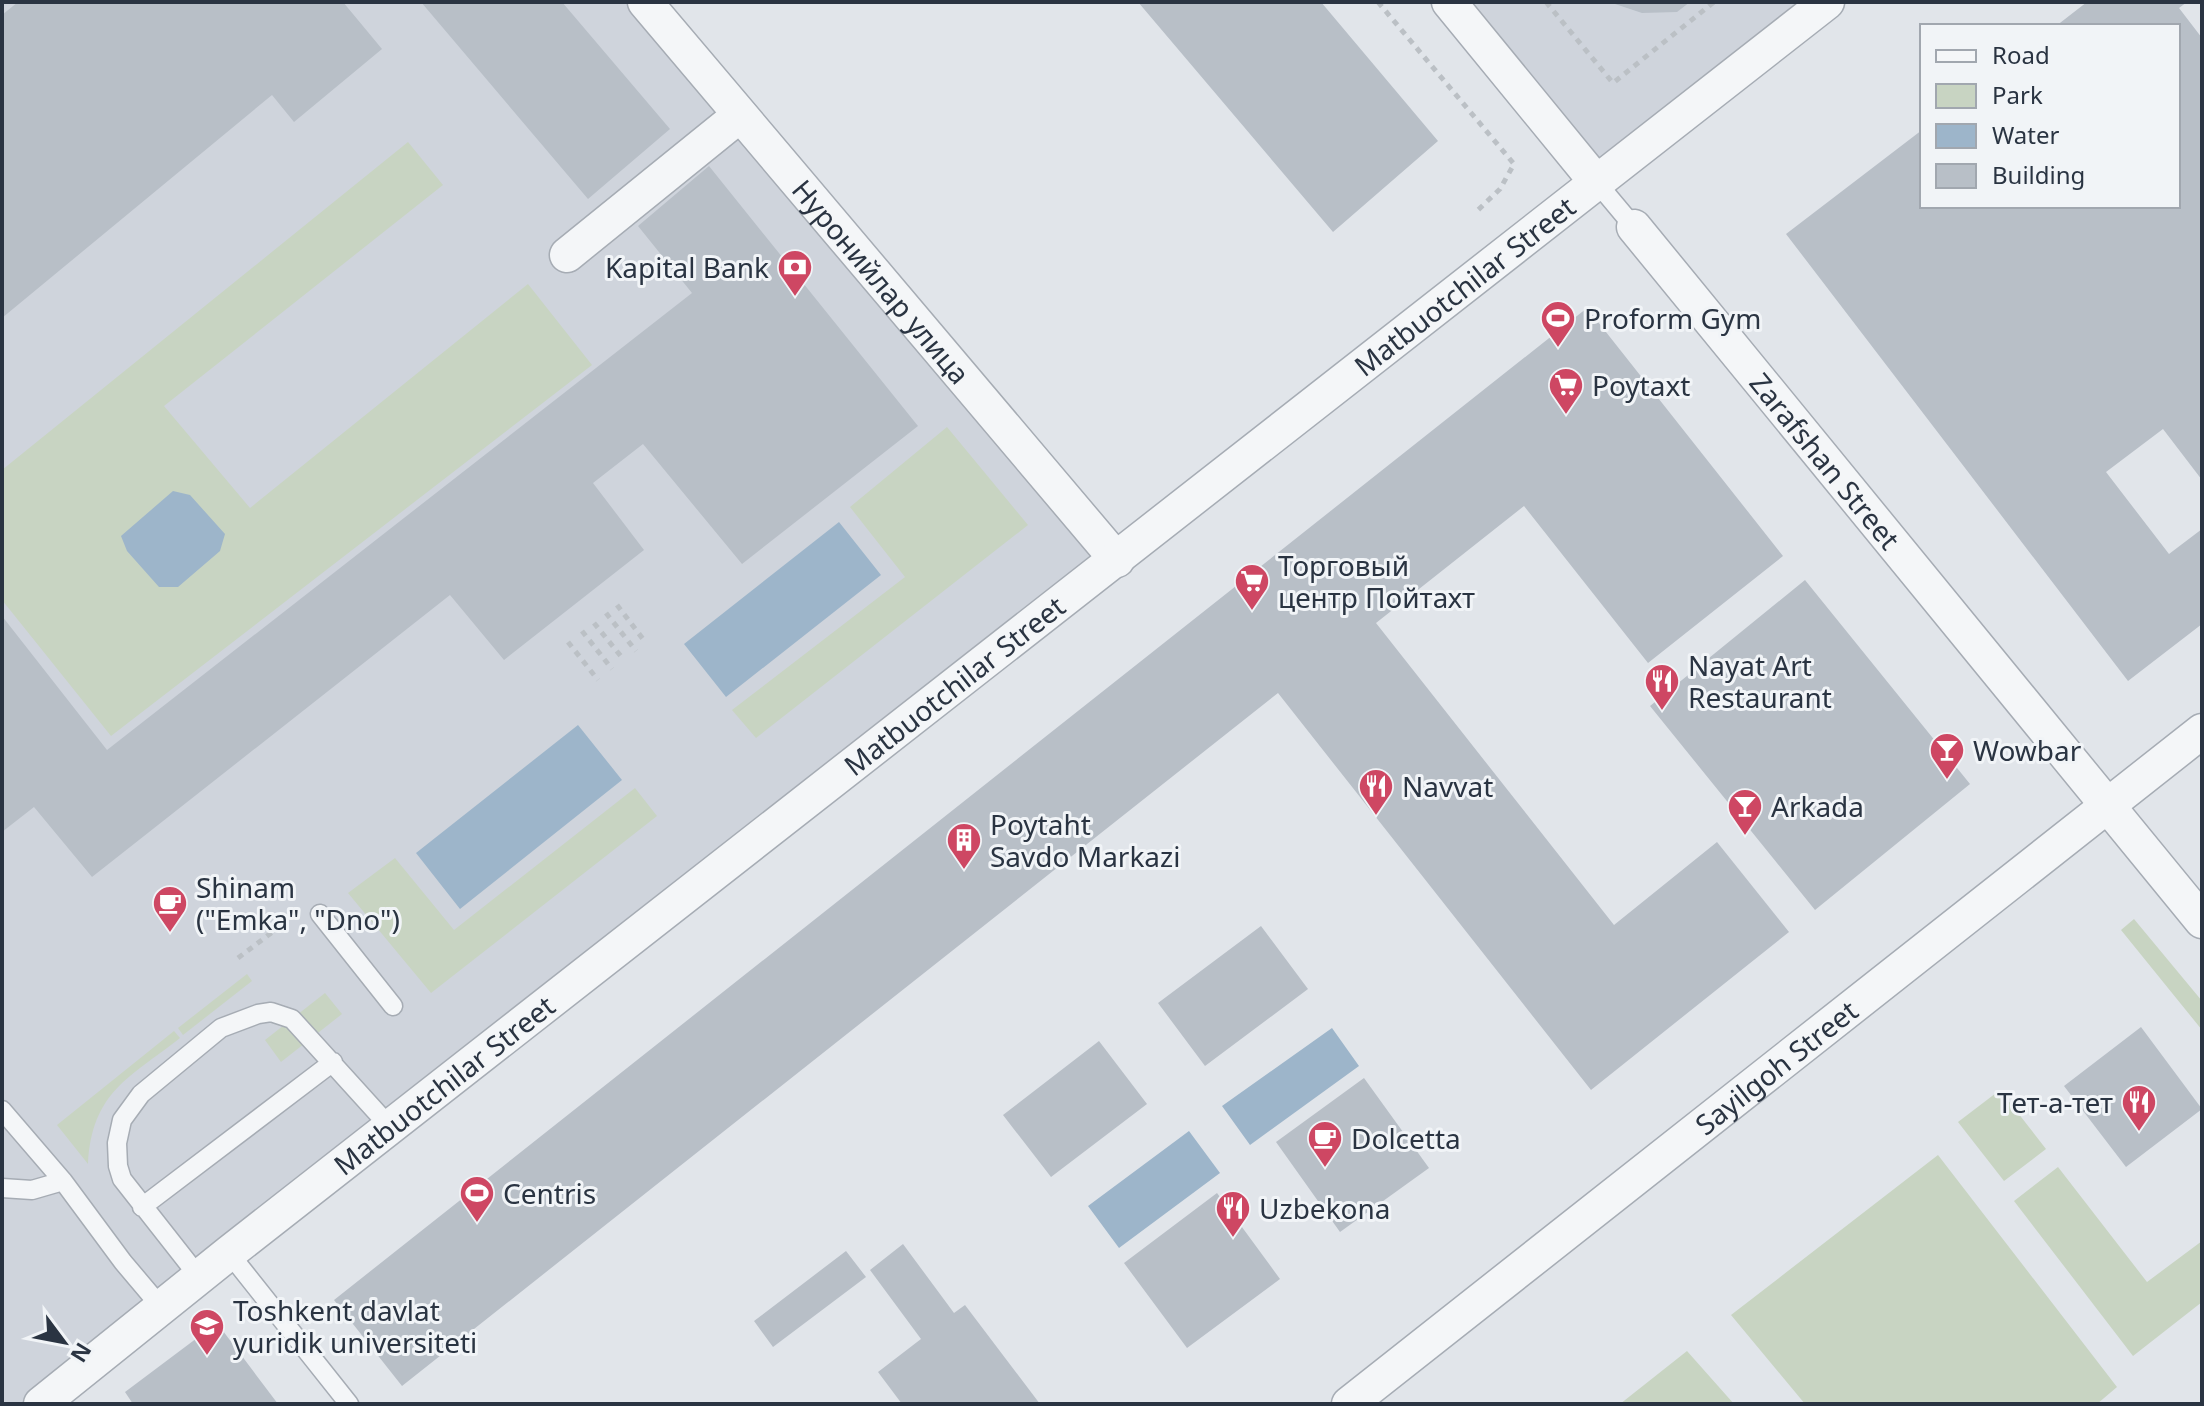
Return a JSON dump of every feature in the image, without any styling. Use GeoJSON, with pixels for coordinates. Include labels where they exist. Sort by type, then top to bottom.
{"type":"FeatureCollection","features":[{"type":"Feature","properties":{"kind":"street","name":"Нуронийлар улица"},"geometry":{"type":"LineString","coordinates":[[645,2],[1117,560]]}},
{"type":"Feature","properties":{"kind":"street","name":"Zarafshan Street"},"geometry":{"type":"LineString","coordinates":[[1449,2],[1598,184]]}},
{"type":"Feature","properties":{"kind":"street","name":"Matbuotchilar Street"},"geometry":{"type":"LineString","coordinates":[[41,1404],[229,1253],[1827,2]]}},
{"type":"Feature","properties":{"kind":"street"},"geometry":{"type":"LineString","coordinates":[[567,255],[740,115]]}},
{"type":"Feature","properties":{"kind":"street","name":"Zarafshan Street"},"geometry":{"type":"LineString","coordinates":[[1634,227],[2202,921]]}},
{"type":"Feature","properties":{"kind":"street","name":"Sayilgoh Street"},"geometry":{"type":"LineString","coordinates":[[1349,1404],[2202,731]]}},
{"type":"Feature","properties":{"kind":"street"},"geometry":{"type":"LineString","coordinates":[[80,1404],[83,1370]]}},
{"type":"Feature","properties":{"kind":"lane","name":"Zarafshan Street"},"geometry":{"type":"LineString","coordinates":[[1598,184],[1634,227]]}},
{"type":"Feature","properties":{"kind":"lane"},"geometry":{"type":"LineString","coordinates":[[320,914],[393,1006]]}},
{"type":"Feature","properties":{"kind":"lane"},"geometry":{"type":"LineString","coordinates":[[199,1277],[129,1191],[118,1166],[117,1143],[122,1120],[141,1094],[221,1028],[271,1012],[292,1019],[390,1127]]}},
{"type":"Feature","properties":{"kind":"lane"},"geometry":{"type":"LineString","coordinates":[[142,1207],[333,1062]]}},
{"type":"Feature","properties":{"kind":"lane"},"geometry":{"type":"LineString","coordinates":[[2,1110],[63,1181],[161,1307]]}},
{"type":"Feature","properties":{"kind":"lane"},"geometry":{"type":"LineString","coordinates":[[2,1188],[32,1190],[63,1181]]}},
{"type":"Feature","properties":{"kind":"lane"},"geometry":{"type":"LineString","coordinates":[[229,1253],[349,1404]]}},
{"type":"Feature","properties":{"kind":"path"},"geometry":{"type":"LineString","coordinates":[[1378,2],[1514,164],[1500,189],[1478,210]]}},
{"type":"Feature","properties":{"kind":"path"},"geometry":{"type":"LineString","coordinates":[[1546,2],[1613,83],[1714,2]]}},
{"type":"Feature","properties":{"kind":"path"},"geometry":{"type":"LineString","coordinates":[[617,605],[646,643]]}},
{"type":"Feature","properties":{"kind":"path"},"geometry":{"type":"LineString","coordinates":[[606,613],[636,651]]}},
{"type":"Feature","properties":{"kind":"path"},"geometry":{"type":"LineString","coordinates":[[594,623],[624,660]]}},
{"type":"Feature","properties":{"kind":"path"},"geometry":{"type":"LineString","coordinates":[[582,631],[612,669]]}},
{"type":"Feature","properties":{"kind":"path"},"geometry":{"type":"LineString","coordinates":[[568,642],[598,680]]}},
{"type":"Feature","properties":{"kind":"path"},"geometry":{"type":"LineString","coordinates":[[238,958],[275,930]]}},
{"type":"Feature","properties":{"kind":"shaded area"},"geometry":{"type":"Polygon","coordinates":[[[2,2],[645,2],[1117,560],[41,1404],[2,1404],[2,2]]]}},
{"type":"Feature","properties":{"kind":"shaded area"},"geometry":{"type":"Polygon","coordinates":[[[1449,2],[1827,2],[1598,184],[1449,2]]]}},
{"type":"Feature","properties":{"kind":"green space"},"geometry":{"type":"Polygon","coordinates":[[[408,142],[443,185],[164,406],[250,508],[528,284],[592,365],[111,736],[2,600],[2,470],[408,142]]]}},
{"type":"Feature","properties":{"kind":"green space"},"geometry":{"type":"Polygon","coordinates":[[[947,427],[1028,525],[756,738],[732,710],[905,577],[850,507],[947,427]]]}},
{"type":"Feature","properties":{"kind":"green space"},"geometry":{"type":"Polygon","coordinates":[[[635,788],[657,816],[431,993],[348,893],[395,858],[454,930],[635,788]]]}},
{"type":"Feature","properties":{"kind":"green space"},"geometry":{"type":"Polygon","coordinates":[[[2134,919],[2202,1001],[2202,1030],[2121,930],[2134,919]]]}},
{"type":"Feature","properties":{"kind":"green space"},"geometry":{"type":"Polygon","coordinates":[[[247,974],[252,981],[183,1035],[178,1028],[247,974]]]}},
{"type":"Feature","properties":{"kind":"green space"},"geometry":{"type":"Polygon","coordinates":[[[325,993],[342,1014],[281,1062],[265,1040],[325,993]]]}},
{"type":"Feature","properties":{"kind":"green space"},"geometry":{"type":"Polygon","coordinates":[[[174,1031],[180,1038],[130,1076],[105,1103],[91,1140],[88,1164],[57,1125],[174,1031]]]}},
{"type":"Feature","properties":{"kind":"green space"},"geometry":{"type":"Polygon","coordinates":[[[2000,1090],[2046,1149],[2004,1181],[1958,1122],[2000,1090]]]}},
{"type":"Feature","properties":{"kind":"green space"},"geometry":{"type":"Polygon","coordinates":[[[1938,1155],[2117,1387],[2097,1404],[1805,1404],[1731,1315],[1938,1155]]]}},
{"type":"Feature","properties":{"kind":"green space"},"geometry":{"type":"Polygon","coordinates":[[[2058,1167],[2147,1282],[2202,1241],[2202,1302],[2133,1356],[2014,1201],[2058,1167]]]}},
{"type":"Feature","properties":{"kind":"green space"},"geometry":{"type":"Polygon","coordinates":[[[1687,1351],[1734,1404],[1620,1404],[1687,1351]]]}},
{"type":"Feature","properties":{"kind":"water"},"geometry":{"type":"Polygon","coordinates":[[[173,491],[190,495],[225,534],[220,551],[178,587],[159,587],[127,551],[121,536],[173,491]]]}},
{"type":"Feature","properties":{"kind":"water"},"geometry":{"type":"Polygon","coordinates":[[[839,522],[881,575],[726,697],[684,644],[839,522]]]}},
{"type":"Feature","properties":{"kind":"water"},"geometry":{"type":"Polygon","coordinates":[[[578,725],[622,780],[460,909],[416,853],[578,725]]]}},
{"type":"Feature","properties":{"kind":"water"},"geometry":{"type":"Polygon","coordinates":[[[1332,1028],[1359,1066],[1250,1145],[1222,1106],[1332,1028]]]}},
{"type":"Feature","properties":{"kind":"water"},"geometry":{"type":"Polygon","coordinates":[[[1189,1131],[1220,1173],[1119,1248],[1088,1206],[1189,1131]]]}},
{"type":"Feature","properties":{"kind":"building"},"geometry":{"type":"Polygon","coordinates":[[[18,2],[343,2],[382,49],[294,122],[272,95],[2,318],[2,15],[18,2]]]}},
{"type":"Feature","properties":{"kind":"building"},"geometry":{"type":"Polygon","coordinates":[[[421,2],[562,2],[670,129],[588,199],[421,2]]]}},
{"type":"Feature","properties":{"kind":"building"},"geometry":{"type":"Polygon","coordinates":[[[1138,2],[1321,2],[1438,141],[1333,232],[1138,2]]]}},
{"type":"Feature","properties":{"kind":"building"},"geometry":{"type":"Polygon","coordinates":[[[1609,2],[1690,2],[1677,12],[1642,13],[1609,2]]]}},
{"type":"Feature","properties":{"kind":"building"},"geometry":{"type":"Polygon","coordinates":[[[2087,2],[2187,2],[2179,8],[2202,38],[2202,480],[2163,429],[2106,472],[2169,554],[2202,529],[2202,624],[2128,681],[1786,234],[1920,132],[1920,208],[2180,208],[2180,24],[2059,24],[2087,2]]]}},
{"type":"Feature","properties":{"kind":"building"},"geometry":{"type":"Polygon","coordinates":[[[709,166],[918,426],[742,564],[643,444],[593,483],[644,550],[504,660],[450,595],[92,877],[34,807],[2,832],[2,616],[107,750],[692,293],[638,226],[709,166]]]}},
{"type":"Feature","properties":{"kind":"building","name":"Poytaht Savdo Markazi"},"geometry":{"type":"Polygon","coordinates":[[[1587,308],[1783,556],[1648,663],[1524,506],[1376,623],[1614,925],[1717,842],[1789,932],[1591,1090],[1278,693],[402,1386],[334,1300],[1587,308]]]}},
{"type":"Feature","properties":{"kind":"building"},"geometry":{"type":"Polygon","coordinates":[[[1805,580],[1970,784],[1815,910],[1650,706],[1805,580]]]}},
{"type":"Feature","properties":{"kind":"building"},"geometry":{"type":"Polygon","coordinates":[[[1261,926],[1308,989],[1205,1066],[1158,1003],[1261,926]]]}},
{"type":"Feature","properties":{"kind":"building"},"geometry":{"type":"Polygon","coordinates":[[[2141,1027],[2202,1109],[2126,1167],[2064,1086],[2141,1027]]]}},
{"type":"Feature","properties":{"kind":"building"},"geometry":{"type":"Polygon","coordinates":[[[1099,1041],[1147,1104],[1051,1177],[1003,1115],[1099,1041]]]}},
{"type":"Feature","properties":{"kind":"building"},"geometry":{"type":"Polygon","coordinates":[[[1364,1078],[1429,1168],[1340,1232],[1276,1142],[1364,1078]]]}},
{"type":"Feature","properties":{"kind":"building"},"geometry":{"type":"Polygon","coordinates":[[[1217,1193],[1280,1279],[1187,1348],[1124,1263],[1217,1193]]]}},
{"type":"Feature","properties":{"kind":"building"},"geometry":{"type":"Polygon","coordinates":[[[903,1244],[954,1313],[965,1305],[1040,1404],[902,1404],[878,1372],[921,1339],[870,1270],[903,1244]]]}},
{"type":"Feature","properties":{"kind":"building"},"geometry":{"type":"Polygon","coordinates":[[[846,1251],[866,1277],[773,1347],[754,1321],[846,1251]]]}},
{"type":"Feature","properties":{"kind":"building","name":"Toshkent davlat yuridik universiteti"},"geometry":{"type":"Polygon","coordinates":[[[217,1323],[278,1404],[133,1404],[125,1392],[217,1323]]]}},
{"type":"Feature","properties":{"kind":"place","name":"Kapital Bank"},"geometry":{"type":"Point","coordinates":[795,298]}},
{"type":"Feature","properties":{"kind":"place","name":"Proform Gym"},"geometry":{"type":"Point","coordinates":[1558,349]}},
{"type":"Feature","properties":{"kind":"place","name":"Poytaxt"},"geometry":{"type":"Point","coordinates":[1566,416]}},
{"type":"Feature","properties":{"kind":"place","name":"Торговый центр Пойтахт"},"geometry":{"type":"Point","coordinates":[1252,612]}},
{"type":"Feature","properties":{"kind":"place","name":"Nayat Art Restaurant"},"geometry":{"type":"Point","coordinates":[1662,712]}},
{"type":"Feature","properties":{"kind":"place","name":"Wowbar"},"geometry":{"type":"Point","coordinates":[1947,781]}},
{"type":"Feature","properties":{"kind":"place","name":"Navvat"},"geometry":{"type":"Point","coordinates":[1376,817]}},
{"type":"Feature","properties":{"kind":"place","name":"Arkada"},"geometry":{"type":"Point","coordinates":[1745,837]}},
{"type":"Feature","properties":{"kind":"place","name":"Poytaht Savdo Markazi"},"geometry":{"type":"Point","coordinates":[964,871]}},
{"type":"Feature","properties":{"kind":"place","name":"Shinam (\"Еmka\", \"Dno\")"},"geometry":{"type":"Point","coordinates":[170,934]}},
{"type":"Feature","properties":{"kind":"place","name":"Тет-а-тет"},"geometry":{"type":"Point","coordinates":[2139,1133]}},
{"type":"Feature","properties":{"kind":"place","name":"Dolcetta"},"geometry":{"type":"Point","coordinates":[1325,1169]}},
{"type":"Feature","properties":{"kind":"place","name":"Centris"},"geometry":{"type":"Point","coordinates":[477,1224]}},
{"type":"Feature","properties":{"kind":"place","name":"Uzbekona"},"geometry":{"type":"Point","coordinates":[1233,1239]}},
{"type":"Feature","properties":{"kind":"place","name":"Toshkent davlat yuridik universiteti"},"geometry":{"type":"Point","coordinates":[207,1357]}}]}
